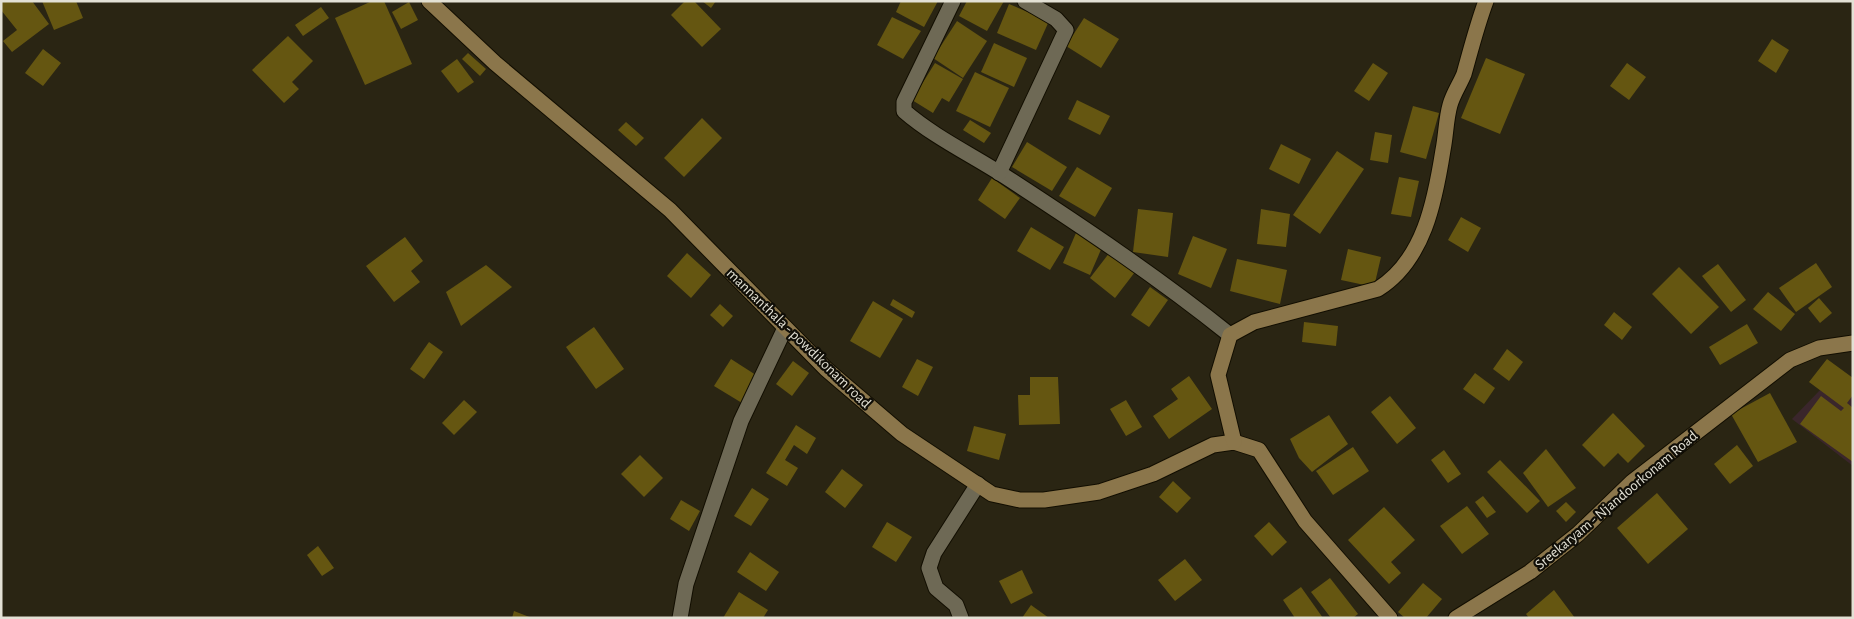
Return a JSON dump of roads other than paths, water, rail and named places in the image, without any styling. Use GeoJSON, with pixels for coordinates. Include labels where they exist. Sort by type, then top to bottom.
{"type":"FeatureCollection","features":[{"type":"Feature","properties":{"kind":"main road","name":"mannanthala - powdikonam road"},"geometry":{"type":"LineString","coordinates":[[428,1],[495,63],[670,210],[826,369],[902,434],[992,494],[1020,500],[1044,500],[1099,492],[1153,474],[1213,445],[1234,442],[1259,450],[1305,521],[1390,618]]}},
{"type":"Feature","properties":{"kind":"main road"},"geometry":{"type":"LineString","coordinates":[[1234,442],[1218,375],[1230,335],[1254,322],[1378,289],[1394,279],[1406,265],[1422,235],[1443,152],[1450,104],[1463,75],[1472,40],[1486,1]]}},
{"type":"Feature","properties":{"kind":"main road","name":"Sreekaryam - Njandoorkonam Road"},"geometry":{"type":"LineString","coordinates":[[1456,618],[1530,572],[1578,534],[1632,482],[1790,360],[1819,348],[1853,343]]}},
{"type":"Feature","properties":{"kind":"street"},"geometry":{"type":"LineString","coordinates":[[953,1],[904,102],[904,111],[917,123],[999,173],[1174,291],[1230,335]]}},
{"type":"Feature","properties":{"kind":"street"},"geometry":{"type":"LineString","coordinates":[[999,173],[1066,30],[1056,19],[1026,1]]}},
{"type":"Feature","properties":{"kind":"street"},"geometry":{"type":"LineString","coordinates":[[680,618],[686,584],[741,421],[785,328]]}},
{"type":"Feature","properties":{"kind":"street"},"geometry":{"type":"LineString","coordinates":[[961,618],[956,605],[936,588],[929,568],[934,553],[978,484]]}}]}
